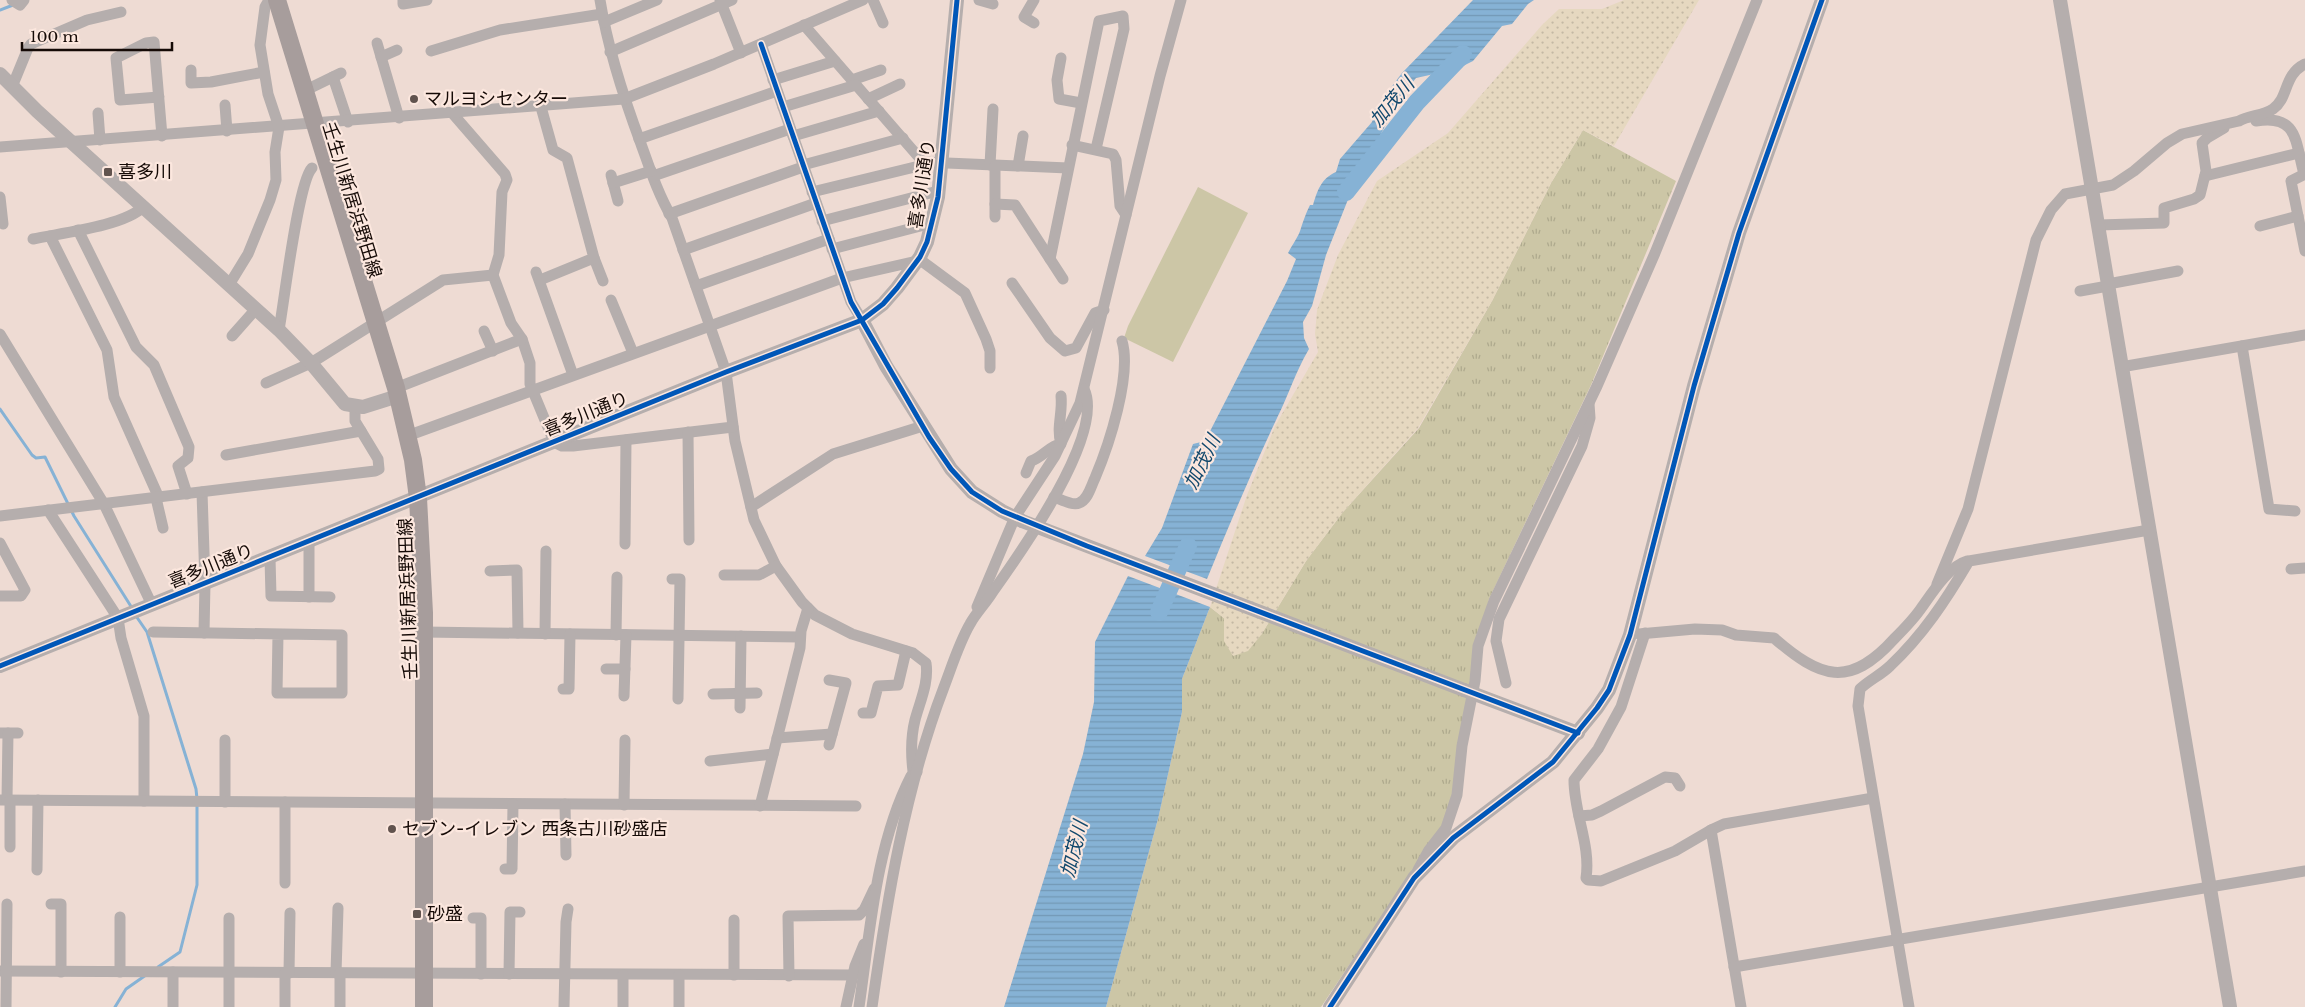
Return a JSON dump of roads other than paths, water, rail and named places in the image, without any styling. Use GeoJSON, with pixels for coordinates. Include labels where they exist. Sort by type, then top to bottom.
{"type":"FeatureCollection","features":[{"type":"Feature","properties":{"kind":"main road","name":"壬生川新居浜野田線"},"geometry":{"type":"LineString","coordinates":[[277,0],[397,392],[418,498],[424,632],[424,1007]]}},
{"type":"Feature","properties":{"kind":"street"},"geometry":{"type":"LineString","coordinates":[[12,0],[20,5],[24,0]]}},
{"type":"Feature","properties":{"kind":"street"},"geometry":{"type":"LineString","coordinates":[[230,285],[248,254],[276,180],[275,152],[279,127],[268,94],[260,45],[265,7],[269,0]]}},
{"type":"Feature","properties":{"kind":"street"},"geometry":{"type":"LineString","coordinates":[[403,0],[403,4],[408,5],[427,0]]}},
{"type":"Feature","properties":{"kind":"street"},"geometry":{"type":"LineString","coordinates":[[600,0],[610,52],[624,99],[661,199],[670,214],[726,372],[733,427],[751,507],[757,526],[776,566],[815,615],[852,634],[906,651],[924,659],[927,670],[926,684],[913,733],[915,772],[893,816],[878,884],[859,1007]]}},
{"type":"Feature","properties":{"kind":"street"},"geometry":{"type":"LineString","coordinates":[[431,51],[500,30],[603,18],[657,0]]}},
{"type":"Feature","properties":{"kind":"street"},"geometry":{"type":"LineString","coordinates":[[610,52],[721,3],[732,0]]}},
{"type":"Feature","properties":{"kind":"street"},"geometry":{"type":"LineString","coordinates":[[0,148],[453,114],[624,99],[761,44],[863,0]]}},
{"type":"Feature","properties":{"kind":"street"},"geometry":{"type":"LineString","coordinates":[[873,0],[883,23]]}},
{"type":"Feature","properties":{"kind":"street","name":"喜多川通り"},"geometry":{"type":"LineString","coordinates":[[0,666],[726,372],[862,320],[883,304],[918,260],[932,223],[938,191],[957,0]]}},
{"type":"Feature","properties":{"kind":"street"},"geometry":{"type":"LineString","coordinates":[[978,0],[993,4]]}},
{"type":"Feature","properties":{"kind":"street"},"geometry":{"type":"LineString","coordinates":[[1033,0],[1024,17],[1034,23]]}},
{"type":"Feature","properties":{"kind":"street"},"geometry":{"type":"LineString","coordinates":[[872,1007],[895,858],[915,772],[938,703],[970,624],[1018,519],[1061,444],[1084,389],[1126,215],[1182,0]]}},
{"type":"Feature","properties":{"kind":"street"},"geometry":{"type":"LineString","coordinates":[[1330,1007],[1414,878],[1429,850],[1446,828],[1457,795],[1462,746],[1473,693],[1478,646],[1494,601],[1589,403],[1655,253],[1757,0]]}},
{"type":"Feature","properties":{"kind":"street"},"geometry":{"type":"LineString","coordinates":[[1414,878],[1453,838],[1553,762],[1598,708],[1609,690],[1630,635],[1694,386],[1733,252],[1754,186],[1822,0]]}},
{"type":"Feature","properties":{"kind":"street"},"geometry":{"type":"LineString","coordinates":[[2060,0],[2230,1007]]}},
{"type":"Feature","properties":{"kind":"street"},"geometry":{"type":"LineString","coordinates":[[721,3],[741,52]]}},
{"type":"Feature","properties":{"kind":"street"},"geometry":{"type":"LineString","coordinates":[[12,87],[28,48],[32,44],[87,20],[121,12]]}},
{"type":"Feature","properties":{"kind":"street"},"geometry":{"type":"LineString","coordinates":[[1050,259],[1099,21],[1124,16],[1124,29],[1096,149]]}},
{"type":"Feature","properties":{"kind":"street"},"geometry":{"type":"LineString","coordinates":[[804,25],[923,162],[1068,168]]}},
{"type":"Feature","properties":{"kind":"street"},"geometry":{"type":"LineString","coordinates":[[159,98],[120,100],[116,58],[146,43],[154,42],[159,98],[162,136]]}},
{"type":"Feature","properties":{"kind":"street"},"geometry":{"type":"LineString","coordinates":[[377,43],[399,118]]}},
{"type":"Feature","properties":{"kind":"street"},"geometry":{"type":"LineString","coordinates":[[761,44],[851,302],[923,426],[951,469],[972,492],[1018,519],[1473,693],[1546,719],[1578,733]]}},
{"type":"Feature","properties":{"kind":"street"},"geometry":{"type":"LineString","coordinates":[[381,57],[397,50]]}},
{"type":"Feature","properties":{"kind":"street"},"geometry":{"type":"LineString","coordinates":[[1061,58],[1056,80],[1059,99],[1081,103]]}},
{"type":"Feature","properties":{"kind":"street"},"geometry":{"type":"LineString","coordinates":[[639,139],[835,61]]}},
{"type":"Feature","properties":{"kind":"street"},"geometry":{"type":"LineString","coordinates":[[2099,226],[2164,223],[2164,208],[2194,199],[2200,195],[2206,171],[2202,143],[2246,117],[2274,109],[2290,77],[2298,68],[2305,64]]}},
{"type":"Feature","properties":{"kind":"street"},"geometry":{"type":"LineString","coordinates":[[191,70],[192,83],[211,82],[264,72]]}},
{"type":"Feature","properties":{"kind":"street"},"geometry":{"type":"LineString","coordinates":[[783,107],[854,83],[881,70]]}},
{"type":"Feature","properties":{"kind":"street"},"geometry":{"type":"LineString","coordinates":[[0,74],[71,142],[279,330],[311,363],[345,404],[355,407],[377,404],[397,392],[522,339]]}},
{"type":"Feature","properties":{"kind":"street"},"geometry":{"type":"LineString","coordinates":[[304,91],[337,75],[348,122]]}},
{"type":"Feature","properties":{"kind":"street"},"geometry":{"type":"LineString","coordinates":[[868,99],[900,84]]}},
{"type":"Feature","properties":{"kind":"street"},"geometry":{"type":"LineString","coordinates":[[225,105],[228,131]]}},
{"type":"Feature","properties":{"kind":"street"},"geometry":{"type":"LineString","coordinates":[[541,107],[553,150],[567,158],[602,281]]}},
{"type":"Feature","properties":{"kind":"street"},"geometry":{"type":"LineString","coordinates":[[993,109],[992,166],[995,217]]}},
{"type":"Feature","properties":{"kind":"street"},"geometry":{"type":"LineString","coordinates":[[618,201],[612,179],[652,174],[792,132],[879,111]]}},
{"type":"Feature","properties":{"kind":"street"},"geometry":{"type":"LineString","coordinates":[[98,113],[100,140]]}},
{"type":"Feature","properties":{"kind":"street"},"geometry":{"type":"LineString","coordinates":[[453,114],[505,174],[507,180],[502,192],[499,255],[494,275],[511,323],[522,339],[530,363],[532,390],[554,442],[562,446],[573,446],[733,427]]}},
{"type":"Feature","properties":{"kind":"street"},"geometry":{"type":"LineString","coordinates":[[1630,635],[1695,629],[1722,630],[1736,635],[1768,636],[1774,638],[1809,665],[1823,671],[1839,673],[1867,664],[1879,656],[1921,609],[1937,584],[1968,508],[2036,240],[2051,210],[2065,194],[2113,185],[2167,143],[2182,134],[2234,123],[2276,119],[2283,122],[2294,134],[2304,174],[2290,181],[2305,251]]}},
{"type":"Feature","properties":{"kind":"street"},"geometry":{"type":"LineString","coordinates":[[1018,166],[1023,136]]}},
{"type":"Feature","properties":{"kind":"street"},"geometry":{"type":"LineString","coordinates":[[670,214],[803,166],[903,138]]}},
{"type":"Feature","properties":{"kind":"street"},"geometry":{"type":"LineString","coordinates":[[1072,145],[1113,154],[1116,160],[1120,206],[1126,215]]}},
{"type":"Feature","properties":{"kind":"street"},"geometry":{"type":"LineString","coordinates":[[2205,176],[2298,153]]}},
{"type":"Feature","properties":{"kind":"street"},"geometry":{"type":"LineString","coordinates":[[683,250],[814,198],[919,166],[923,162]]}},
{"type":"Feature","properties":{"kind":"street"},"geometry":{"type":"LineString","coordinates":[[279,330],[299,207],[308,173],[312,168]]}},
{"type":"Feature","properties":{"kind":"street"},"geometry":{"type":"LineString","coordinates":[[822,221],[938,191]]}},
{"type":"Feature","properties":{"kind":"street"},"geometry":{"type":"LineString","coordinates":[[0,197],[3,224]]}},
{"type":"Feature","properties":{"kind":"street"},"geometry":{"type":"LineString","coordinates":[[995,204],[1015,204],[1062,279]]}},
{"type":"Feature","properties":{"kind":"street"},"geometry":{"type":"LineString","coordinates":[[33,239],[118,221],[136,214],[143,207]]}},
{"type":"Feature","properties":{"kind":"street"},"geometry":{"type":"LineString","coordinates":[[2260,226],[2298,216]]}},
{"type":"Feature","properties":{"kind":"street"},"geometry":{"type":"LineString","coordinates":[[696,286],[831,244],[932,223]]}},
{"type":"Feature","properties":{"kind":"street"},"geometry":{"type":"LineString","coordinates":[[78,230],[136,347],[154,365],[189,447],[188,458],[178,466],[187,494]]}},
{"type":"Feature","properties":{"kind":"street"},"geometry":{"type":"LineString","coordinates":[[50,236],[107,350],[114,397],[158,498],[163,528]]}},
{"type":"Feature","properties":{"kind":"street"},"geometry":{"type":"LineString","coordinates":[[573,375],[538,276],[594,258]]}},
{"type":"Feature","properties":{"kind":"street"},"geometry":{"type":"LineString","coordinates":[[407,436],[842,278],[918,260],[965,293],[990,351],[990,368]]}},
{"type":"Feature","properties":{"kind":"street"},"geometry":{"type":"LineString","coordinates":[[2080,291],[2178,271]]}},
{"type":"Feature","properties":{"kind":"street"},"geometry":{"type":"LineString","coordinates":[[266,383],[311,363],[443,280],[494,275]]}},
{"type":"Feature","properties":{"kind":"street"},"geometry":{"type":"LineString","coordinates":[[1012,282],[1050,338],[1065,351],[1076,348],[1095,313],[1104,310]]}},
{"type":"Feature","properties":{"kind":"street"},"geometry":{"type":"LineString","coordinates":[[611,300],[633,353]]}},
{"type":"Feature","properties":{"kind":"street"},"geometry":{"type":"LineString","coordinates":[[232,336],[256,309]]}},
{"type":"Feature","properties":{"kind":"street"},"geometry":{"type":"LineString","coordinates":[[484,331],[493,350]]}},
{"type":"Feature","properties":{"kind":"street"},"geometry":{"type":"LineString","coordinates":[[0,334],[104,504],[152,605]]}},
{"type":"Feature","properties":{"kind":"street"},"geometry":{"type":"LineString","coordinates":[[2121,367],[2305,335]]}},
{"type":"Feature","properties":{"kind":"street"},"geometry":{"type":"LineString","coordinates":[[1054,497],[1076,504],[1081,503],[1087,496],[1108,446],[1117,413],[1125,362],[1125,351],[1122,341]]}},
{"type":"Feature","properties":{"kind":"street"},"geometry":{"type":"LineString","coordinates":[[2242,346],[2269,509],[2294,511]]}},
{"type":"Feature","properties":{"kind":"street"},"geometry":{"type":"LineString","coordinates":[[970,624],[1033,534],[1072,462],[1087,423],[1088,396],[1084,389]]}},
{"type":"Feature","properties":{"kind":"street"},"geometry":{"type":"LineString","coordinates":[[1061,396],[1062,405],[1059,422],[1061,444]]}},
{"type":"Feature","properties":{"kind":"street"},"geometry":{"type":"LineString","coordinates":[[1506,683],[1496,641],[1499,619],[1582,446],[1590,418],[1589,403]]}},
{"type":"Feature","properties":{"kind":"street"},"geometry":{"type":"LineString","coordinates":[[0,527],[2,515],[375,471],[379,469],[378,459],[355,421],[355,407]]}},
{"type":"Feature","properties":{"kind":"street"},"geometry":{"type":"LineString","coordinates":[[751,507],[833,454],[923,426]]}},
{"type":"Feature","properties":{"kind":"street"},"geometry":{"type":"LineString","coordinates":[[226,455],[361,431]]}},
{"type":"Feature","properties":{"kind":"street"},"geometry":{"type":"LineString","coordinates":[[688,432],[689,540]]}},
{"type":"Feature","properties":{"kind":"street"},"geometry":{"type":"LineString","coordinates":[[625,544],[626,440]]}},
{"type":"Feature","properties":{"kind":"street"},"geometry":{"type":"LineString","coordinates":[[1026,472],[1031,461],[1040,458],[1053,445],[1061,444]]}},
{"type":"Feature","properties":{"kind":"street"},"geometry":{"type":"LineString","coordinates":[[202,492],[205,584],[204,633]]}},
{"type":"Feature","properties":{"kind":"street"},"geometry":{"type":"LineString","coordinates":[[48,510],[118,618],[121,638],[144,716],[144,801]]}},
{"type":"Feature","properties":{"kind":"street"},"geometry":{"type":"LineString","coordinates":[[1937,584],[1961,563],[1968,561],[2148,530]]}},
{"type":"Feature","properties":{"kind":"street"},"geometry":{"type":"LineString","coordinates":[[309,542],[309,597]]}},
{"type":"Feature","properties":{"kind":"street"},"geometry":{"type":"LineString","coordinates":[[0,543],[25,590],[21,596],[0,596]]}},
{"type":"Feature","properties":{"kind":"street"},"geometry":{"type":"LineString","coordinates":[[545,634],[546,551]]}},
{"type":"Feature","properties":{"kind":"street"},"geometry":{"type":"LineString","coordinates":[[270,558],[271,596],[330,597]]}},
{"type":"Feature","properties":{"kind":"street"},"geometry":{"type":"LineString","coordinates":[[1909,1007],[1858,706],[1860,689],[1881,675],[1915,642],[1936,616],[1968,561]]}},
{"type":"Feature","properties":{"kind":"street"},"geometry":{"type":"LineString","coordinates":[[724,575],[759,575],[776,566]]}},
{"type":"Feature","properties":{"kind":"street"},"geometry":{"type":"LineString","coordinates":[[2290,569],[2305,568]]}},
{"type":"Feature","properties":{"kind":"street"},"geometry":{"type":"LineString","coordinates":[[490,570],[517,570],[518,633]]}},
{"type":"Feature","properties":{"kind":"street"},"geometry":{"type":"LineString","coordinates":[[617,577],[625,669],[624,696]]}},
{"type":"Feature","properties":{"kind":"street"},"geometry":{"type":"LineString","coordinates":[[672,579],[680,579],[678,699]]}},
{"type":"Feature","properties":{"kind":"street"},"geometry":{"type":"LineString","coordinates":[[760,806],[800,648],[800,637],[808,608]]}},
{"type":"Feature","properties":{"kind":"street"},"geometry":{"type":"LineString","coordinates":[[153,632],[342,635],[342,693],[277,693],[278,634]]}},
{"type":"Feature","properties":{"kind":"street"},"geometry":{"type":"LineString","coordinates":[[424,632],[800,637]]}},
{"type":"Feature","properties":{"kind":"street"},"geometry":{"type":"LineString","coordinates":[[1645,633],[1621,707],[1598,749],[1574,780],[1579,816],[1587,851],[1586,878],[1593,881],[1606,879],[1675,852],[1710,830],[1724,824],[1873,798]]}},
{"type":"Feature","properties":{"kind":"street"},"geometry":{"type":"LineString","coordinates":[[563,689],[569,689],[570,634]]}},
{"type":"Feature","properties":{"kind":"street"},"geometry":{"type":"LineString","coordinates":[[740,708],[741,636]]}},
{"type":"Feature","properties":{"kind":"street"},"geometry":{"type":"LineString","coordinates":[[863,713],[871,712],[878,686],[898,685],[906,651]]}},
{"type":"Feature","properties":{"kind":"street"},"geometry":{"type":"LineString","coordinates":[[606,669],[625,669]]}},
{"type":"Feature","properties":{"kind":"street"},"geometry":{"type":"LineString","coordinates":[[777,738],[830,739],[846,683],[829,680]]}},
{"type":"Feature","properties":{"kind":"street"},"geometry":{"type":"LineString","coordinates":[[713,694],[757,693]]}},
{"type":"Feature","properties":{"kind":"street"},"geometry":{"type":"LineString","coordinates":[[9,733],[6,800],[10,847]]}},
{"type":"Feature","properties":{"kind":"street"},"geometry":{"type":"LineString","coordinates":[[225,740],[225,802]]}},
{"type":"Feature","properties":{"kind":"street"},"geometry":{"type":"LineString","coordinates":[[624,805],[625,740]]}},
{"type":"Feature","properties":{"kind":"street"},"geometry":{"type":"LineString","coordinates":[[710,761],[773,754]]}},
{"type":"Feature","properties":{"kind":"street"},"geometry":{"type":"LineString","coordinates":[[1579,816],[1592,815],[1601,811],[1664,777],[1675,778],[1680,786]]}},
{"type":"Feature","properties":{"kind":"street"},"geometry":{"type":"LineString","coordinates":[[6,800],[856,806]]}},
{"type":"Feature","properties":{"kind":"street"},"geometry":{"type":"LineString","coordinates":[[37,870],[38,800]]}},
{"type":"Feature","properties":{"kind":"street"},"geometry":{"type":"LineString","coordinates":[[284,883],[285,802]]}},
{"type":"Feature","properties":{"kind":"street"},"geometry":{"type":"LineString","coordinates":[[505,869],[512,869],[513,804]]}},
{"type":"Feature","properties":{"kind":"street"},"geometry":{"type":"LineString","coordinates":[[565,804],[566,855]]}},
{"type":"Feature","properties":{"kind":"street"},"geometry":{"type":"LineString","coordinates":[[1710,830],[1740,1007]]}},
{"type":"Feature","properties":{"kind":"street"},"geometry":{"type":"LineString","coordinates":[[1734,967],[2305,871]]}},
{"type":"Feature","properties":{"kind":"street"},"geometry":{"type":"LineString","coordinates":[[789,976],[788,916],[859,916],[864,910],[872,890],[878,884]]}},
{"type":"Feature","properties":{"kind":"street"},"geometry":{"type":"LineString","coordinates":[[6,1007],[3,971],[7,904]]}},
{"type":"Feature","properties":{"kind":"street"},"geometry":{"type":"LineString","coordinates":[[51,904],[61,904],[61,972]]}},
{"type":"Feature","properties":{"kind":"street"},"geometry":{"type":"LineString","coordinates":[[338,908],[340,1007]]}},
{"type":"Feature","properties":{"kind":"street"},"geometry":{"type":"LineString","coordinates":[[564,1007],[568,909]]}},
{"type":"Feature","properties":{"kind":"street"},"geometry":{"type":"LineString","coordinates":[[509,974],[510,912],[520,912]]}},
{"type":"Feature","properties":{"kind":"street"},"geometry":{"type":"LineString","coordinates":[[285,1007],[290,913]]}},
{"type":"Feature","properties":{"kind":"street"},"geometry":{"type":"LineString","coordinates":[[120,917],[120,972]]}},
{"type":"Feature","properties":{"kind":"street"},"geometry":{"type":"LineString","coordinates":[[229,918],[229,1007]]}},
{"type":"Feature","properties":{"kind":"street"},"geometry":{"type":"LineString","coordinates":[[473,918],[481,918],[481,974]]}},
{"type":"Feature","properties":{"kind":"street"},"geometry":{"type":"LineString","coordinates":[[734,920],[734,975]]}},
{"type":"Feature","properties":{"kind":"street"},"geometry":{"type":"LineString","coordinates":[[844,1004],[860,952],[870,932]]}},
{"type":"Feature","properties":{"kind":"street"},"geometry":{"type":"LineString","coordinates":[[3,971],[853,975]]}},
{"type":"Feature","properties":{"kind":"street"},"geometry":{"type":"LineString","coordinates":[[173,972],[173,1007]]}},
{"type":"Feature","properties":{"kind":"street"},"geometry":{"type":"LineString","coordinates":[[623,975],[623,1007]]}},
{"type":"Feature","properties":{"kind":"street"},"geometry":{"type":"LineString","coordinates":[[679,1007],[680,975]]}},
{"type":"Feature","properties":{"kind":"water"},"geometry":{"type":"Polygon","coordinates":[[[1473,0],[1534,0],[1528,4],[1512,24],[1502,26],[1473,61],[1457,69],[1416,78],[1385,126],[1349,197],[1326,255],[1312,306],[1303,322],[1304,338],[1309,349],[1232,518],[1207,579],[1145,556],[1162,528],[1193,444],[1205,441],[1287,281],[1296,259],[1288,253],[1299,234],[1305,216],[1310,205],[1313,205],[1321,185],[1336,172],[1340,159],[1372,122],[1375,109],[1402,73],[1473,0]]]}},
{"type":"Feature","properties":{"kind":"water"},"geometry":{"type":"Polygon","coordinates":[[[1128,576],[1210,607],[1182,679],[1182,712],[1158,819],[1106,1007],[1004,1007],[1083,754],[1094,702],[1095,642],[1128,576]]]}},
{"type":"Feature","properties":{"kind":"waterway"},"geometry":{"type":"LineString","coordinates":[[0,10],[13,5]]}},
{"type":"Feature","properties":{"kind":"waterway","name":"加茂川"},"geometry":{"type":"LineString","coordinates":[[1346,192],[1417,102],[1463,54]]}},
{"type":"Feature","properties":{"kind":"waterway"},"geometry":{"type":"LineString","coordinates":[[0,409],[32,455],[36,458],[45,457],[74,516],[132,608]]}},
{"type":"Feature","properties":{"kind":"waterway","name":"加茂川"},"geometry":{"type":"LineString","coordinates":[[1159,612],[1188,546]]}},
{"type":"Feature","properties":{"kind":"waterway"},"geometry":{"type":"LineString","coordinates":[[136,616],[147,632],[196,789],[197,799]]}},
{"type":"Feature","properties":{"kind":"waterway"},"geometry":{"type":"LineString","coordinates":[[158,967],[180,952],[197,885],[197,805]]}},
{"type":"Feature","properties":{"kind":"waterway"},"geometry":{"type":"LineString","coordinates":[[115,1007],[126,989],[146,975]]}},
{"type":"Feature","properties":{"kind":"place","name":"マルヨシセンター"},"geometry":{"type":"Point","coordinates":[414,99]}},
{"type":"Feature","properties":{"kind":"place","name":"喜多川"},"geometry":{"type":"Point","coordinates":[108,172]}},
{"type":"Feature","properties":{"kind":"place","name":"セブン-イレブン 西条古川砂盛店"},"geometry":{"type":"Point","coordinates":[392,829]}},
{"type":"Feature","properties":{"kind":"place","name":"砂盛"},"geometry":{"type":"Point","coordinates":[417,914]}}]}
